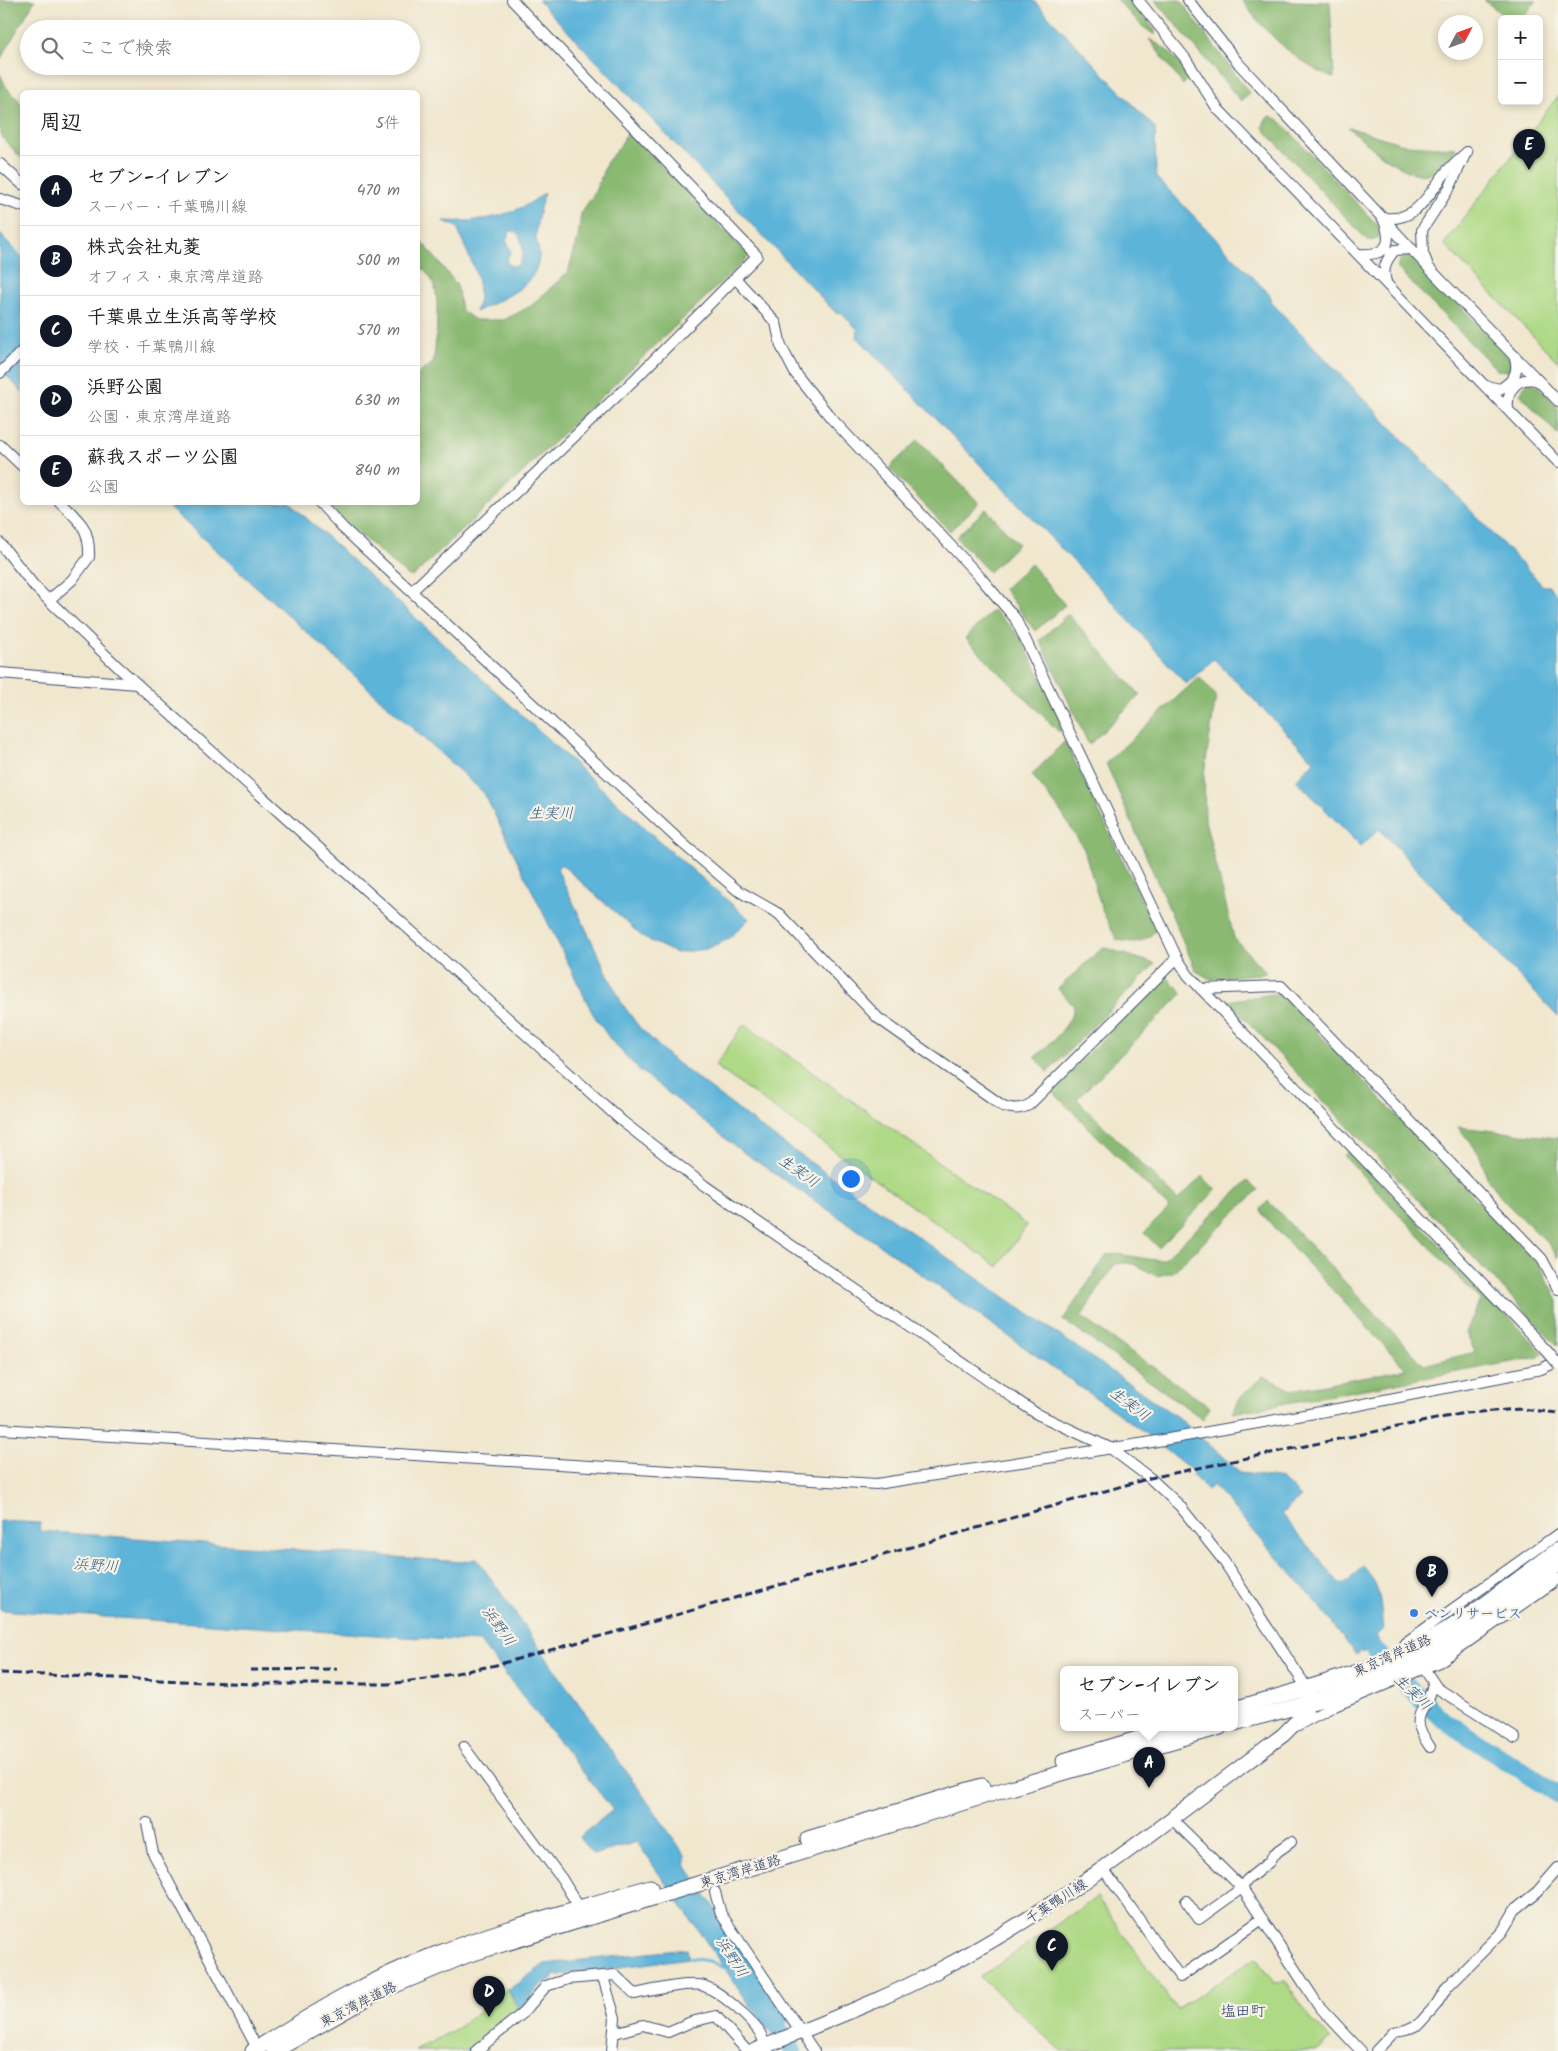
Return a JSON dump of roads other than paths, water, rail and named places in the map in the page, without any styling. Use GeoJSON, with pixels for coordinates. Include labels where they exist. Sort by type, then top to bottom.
{"type":"FeatureCollection","features":[{"type":"Feature","properties":{"kind":"highway","name":"東京湾岸道路"},"geometry":{"type":"LineString","coordinates":[[1366,1682],[1395,1658],[1412,1650],[1474,1611],[1558,1550]]}},
{"type":"Feature","properties":{"kind":"highway","name":"東京湾岸道路"},"geometry":{"type":"LineString","coordinates":[[1238,1708],[1366,1682],[1436,1651],[1558,1565]]}},
{"type":"Feature","properties":{"kind":"highway","name":"東京湾岸道路"},"geometry":{"type":"LineString","coordinates":[[1238,1721],[1308,1695]]}},
{"type":"Feature","properties":{"kind":"highway","name":"東京湾岸道路"},"geometry":{"type":"LineString","coordinates":[[274,2051],[352,2004],[422,1972],[583,1914],[1165,1731]]}},
{"type":"Feature","properties":{"kind":"highway","name":"東京湾岸道路"},"geometry":{"type":"LineString","coordinates":[[699,1878],[1206,1731]]}},
{"type":"Feature","properties":{"kind":"highway","name":"東京湾岸道路"},"geometry":{"type":"LineString","coordinates":[[255,2050],[353,1992],[418,1962],[512,1928],[583,1914]]}},
{"type":"Feature","properties":{"kind":"main road","name":"千葉鴨川線"},"geometry":{"type":"LineString","coordinates":[[764,2048],[801,2030],[937,1972],[1048,1907],[1104,1870],[1283,1735],[1299,1719],[1308,1695]]}},
{"type":"Feature","properties":{"kind":"street"},"geometry":{"type":"LineString","coordinates":[[412,591],[736,279],[757,256],[512,0]]}},
{"type":"Feature","properties":{"kind":"street"},"geometry":{"type":"LineString","coordinates":[[1138,0],[1185,58],[1217,108],[1558,462]]}},
{"type":"Feature","properties":{"kind":"street"},"geometry":{"type":"LineString","coordinates":[[1188,0],[1239,64],[1429,268],[1558,401]]}},
{"type":"Feature","properties":{"kind":"street"},"geometry":{"type":"LineString","coordinates":[[1383,218],[1404,218],[1417,209],[1448,170],[1467,152],[1450,187],[1422,230],[1423,253],[1429,268]]}},
{"type":"Feature","properties":{"kind":"street"},"geometry":{"type":"LineString","coordinates":[[0,164],[20,182]]}},
{"type":"Feature","properties":{"kind":"street"},"geometry":{"type":"LineString","coordinates":[[0,200],[20,205]]}},
{"type":"Feature","properties":{"kind":"street"},"geometry":{"type":"LineString","coordinates":[[1358,254],[1377,255],[1383,250],[1388,235],[1383,218]]}},
{"type":"Feature","properties":{"kind":"street"},"geometry":{"type":"LineString","coordinates":[[1386,283],[1384,264],[1389,257],[1395,250],[1412,249]]}},
{"type":"Feature","properties":{"kind":"street"},"geometry":{"type":"LineString","coordinates":[[0,1429],[876,1484],[1204,1433],[1469,1384],[1541,1369],[1558,1362],[1188,975],[1177,958],[1015,618],[980,576],[831,418],[795,373],[781,346],[776,323],[736,279]]}},
{"type":"Feature","properties":{"kind":"street"},"geometry":{"type":"LineString","coordinates":[[0,373],[20,354]]}},
{"type":"Feature","properties":{"kind":"street"},"geometry":{"type":"LineString","coordinates":[[1484,384],[1500,389],[1507,385],[1516,374],[1517,366],[1513,355]]}},
{"type":"Feature","properties":{"kind":"street"},"geometry":{"type":"LineString","coordinates":[[1508,409],[1507,400],[1514,386],[1530,379],[1538,381]]}},
{"type":"Feature","properties":{"kind":"street"},"geometry":{"type":"LineString","coordinates":[[0,445],[20,464]]}},
{"type":"Feature","properties":{"kind":"street"},"geometry":{"type":"LineString","coordinates":[[49,600],[72,580],[89,557],[87,532],[63,505]]}},
{"type":"Feature","properties":{"kind":"street"},"geometry":{"type":"LineString","coordinates":[[321,505],[343,528],[681,842],[737,890],[779,914],[878,1018],[1003,1106],[1011,1109],[1029,1105],[1177,958]]}},
{"type":"Feature","properties":{"kind":"street"},"geometry":{"type":"LineString","coordinates":[[0,543],[49,600],[136,684],[623,1122],[705,1186],[1037,1414],[1110,1448],[1150,1478],[1180,1506],[1223,1560],[1308,1695]]}},
{"type":"Feature","properties":{"kind":"street"},"geometry":{"type":"LineString","coordinates":[[0,673],[136,684]]}},
{"type":"Feature","properties":{"kind":"street"},"geometry":{"type":"LineString","coordinates":[[1201,989],[1281,986],[1542,1258],[1558,1289]]}},
{"type":"Feature","properties":{"kind":"street"},"geometry":{"type":"LineString","coordinates":[[1395,1658],[1405,1643],[1558,1534]]}},
{"type":"Feature","properties":{"kind":"street"},"geometry":{"type":"LineString","coordinates":[[1283,1735],[1366,1682],[1421,1672],[1558,1579]]}},
{"type":"Feature","properties":{"kind":"street"},"geometry":{"type":"LineString","coordinates":[[1421,1672],[1456,1701],[1515,1738]]}},
{"type":"Feature","properties":{"kind":"street"},"geometry":{"type":"LineString","coordinates":[[1430,1747],[1417,1723],[1418,1715],[1432,1692],[1433,1683]]}},
{"type":"Feature","properties":{"kind":"street"},"geometry":{"type":"LineString","coordinates":[[464,1747],[562,1878],[583,1914]]}},
{"type":"Feature","properties":{"kind":"street"},"geometry":{"type":"LineString","coordinates":[[1171,1818],[1242,1888],[1318,2005],[1361,2051]]}},
{"type":"Feature","properties":{"kind":"street"},"geometry":{"type":"LineString","coordinates":[[147,1823],[153,1853],[255,2050]]}},
{"type":"Feature","properties":{"kind":"street"},"geometry":{"type":"LineString","coordinates":[[1186,1901],[1199,1919],[1242,1888],[1247,1880],[1269,1862],[1274,1854],[1291,1842]]}},
{"type":"Feature","properties":{"kind":"street"},"geometry":{"type":"LineString","coordinates":[[1376,2051],[1394,2032],[1406,2030],[1419,2024],[1436,2006],[1447,1987],[1502,1932],[1514,1910],[1538,1891],[1558,1868]]}},
{"type":"Feature","properties":{"kind":"street"},"geometry":{"type":"LineString","coordinates":[[1104,1870],[1180,1977],[1262,1919]]}},
{"type":"Feature","properties":{"kind":"street"},"geometry":{"type":"LineString","coordinates":[[715,1892],[721,1914],[814,2051]]}},
{"type":"Feature","properties":{"kind":"street"},"geometry":{"type":"LineString","coordinates":[[476,2051],[523,2013],[546,1986],[568,1979],[614,1975],[635,1994],[664,1988],[703,1985],[750,2021],[760,2032],[764,2048]]}},
{"type":"Feature","properties":{"kind":"street"},"geometry":{"type":"LineString","coordinates":[[603,1977],[615,2018],[612,2051]]}},
{"type":"Feature","properties":{"kind":"street"},"geometry":{"type":"LineString","coordinates":[[614,2033],[643,2024],[668,2032],[691,2022],[716,2016],[746,2051]]}},
{"type":"Feature","properties":{"kind":"water"},"geometry":{"type":"Polygon","coordinates":[[[538,0],[1033,0],[1155,128],[1156,177],[1270,295],[1270,301],[1543,586],[1549,586],[1558,596],[1558,1017],[1379,829],[1361,846],[1296,780],[1314,761],[1214,659],[1186,684],[1106,595],[857,337],[858,330],[841,312],[837,314],[538,0]]]}},
{"type":"Feature","properties":{"kind":"water"},"geometry":{"type":"Polygon","coordinates":[[[544,193],[536,233],[539,255],[537,266],[532,276],[516,291],[475,312],[479,291],[474,269],[457,227],[444,221],[470,221],[497,216],[533,201],[544,193]],[[510,231],[506,240],[511,251],[506,261],[511,266],[517,266],[523,254],[517,232],[510,231]]]}},
{"type":"Feature","properties":{"kind":"water"},"geometry":{"type":"Polygon","coordinates":[[[0,234],[20,255],[20,390],[0,369],[0,234]]]}},
{"type":"Feature","properties":{"kind":"water","name":"生実川"},"geometry":{"type":"Polygon","coordinates":[[[166,505],[292,505],[659,841],[749,919],[729,939],[706,949],[676,953],[644,938],[561,864],[557,869],[621,1002],[639,1027],[673,1060],[771,1135],[1180,1419],[1241,1473],[1282,1479],[1301,1497],[1281,1514],[1339,1583],[1345,1584],[1363,1566],[1374,1581],[1379,1596],[1383,1630],[1377,1636],[1379,1639],[1363,1653],[1361,1651],[1356,1655],[1319,1605],[1213,1485],[1207,1490],[1192,1475],[1194,1472],[1137,1427],[877,1243],[740,1150],[637,1068],[610,1039],[593,1014],[484,793],[166,505]]]}},
{"type":"Feature","properties":{"kind":"water"},"geometry":{"type":"Polygon","coordinates":[[[0,1521],[40,1523],[39,1531],[462,1562],[477,1559],[685,1855],[685,1864],[792,2020],[768,2031],[637,1842],[593,1855],[579,1837],[613,1810],[480,1642],[0,1610],[0,1521]]]}},
{"type":"Feature","properties":{"kind":"water"},"geometry":{"type":"Polygon","coordinates":[[[687,1949],[689,1958],[552,1976],[553,1978],[540,1986],[520,2010],[508,1990],[545,1964],[687,1949]]]}},
{"type":"Feature","properties":{"kind":"waterway","name":"生実川"},"geometry":{"type":"LineString","coordinates":[[1356,1627],[1391,1670],[1442,1719],[1558,1794]]}},
{"type":"Feature","properties":{"kind":"waterway"},"geometry":{"type":"LineString","coordinates":[[689,1958],[709,1961],[726,1969]]}},
{"type":"Feature","properties":{"kind":"waterway","name":"浜野川"},"geometry":{"type":"LineString","coordinates":[[765,2007],[793,2051]]}},
{"type":"Feature","properties":{"kind":"waterway"},"geometry":{"type":"LineString","coordinates":[[510,2017],[519,2009]]}},
{"type":"Feature","properties":{"kind":"waterway"},"geometry":{"type":"LineString","coordinates":[[467,2051],[475,2046]]}},
{"type":"Feature","properties":{"kind":"railway"},"geometry":{"type":"LineString","coordinates":[[0,1673],[251,1684],[389,1684],[432,1678],[496,1665],[655,1621],[1150,1478],[1465,1413],[1521,1409],[1558,1413]]}},
{"type":"Feature","properties":{"kind":"railway"},"geometry":{"type":"LineString","coordinates":[[250,1670],[337,1669]]}},
{"type":"Feature","properties":{"kind":"place","name":"蘇我スポーツ公園"},"geometry":{"type":"Point","coordinates":[1529,170]}},
{"type":"Feature","properties":{"kind":"place","name":"株式会社丸菱"},"geometry":{"type":"Point","coordinates":[1432,1597]}},
{"type":"Feature","properties":{"kind":"place","name":"ベンリサービス"},"geometry":{"type":"Point","coordinates":[1414,1613]}},
{"type":"Feature","properties":{"kind":"place","name":"セブン-イレブン"},"geometry":{"type":"Point","coordinates":[1149,1788]}},
{"type":"Feature","properties":{"kind":"place","name":"千葉県立生浜高等学校"},"geometry":{"type":"Point","coordinates":[1052,1971]}},
{"type":"Feature","properties":{"kind":"place","name":"浜野公園"},"geometry":{"type":"Point","coordinates":[489,2017]}},
{"type":"Feature","properties":{"kind":"district","name":"塩田町"},"geometry":{"type":"Point","coordinates":[1243,2011]}}]}
